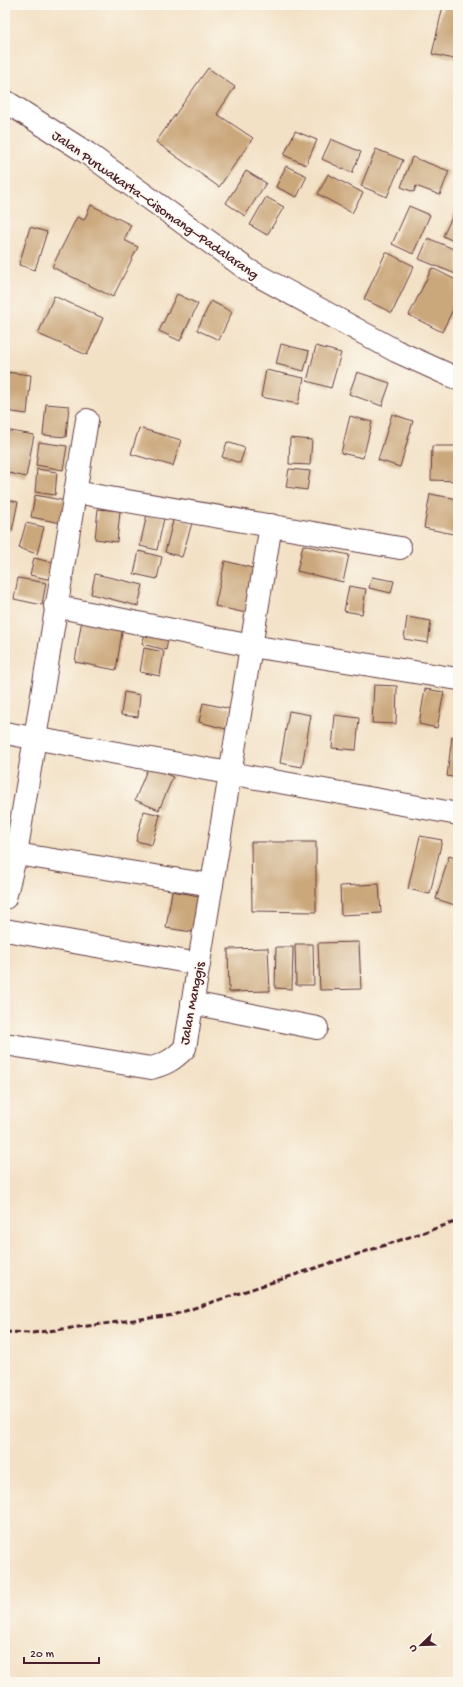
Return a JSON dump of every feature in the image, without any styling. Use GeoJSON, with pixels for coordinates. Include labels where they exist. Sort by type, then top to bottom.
{"type":"FeatureCollection","features":[{"type":"Feature","properties":{"kind":"main road","name":"Jalan Purwakarta–Cisomang–Padalarang"},"geometry":{"type":"LineString","coordinates":[[7,107],[87,153],[248,270],[396,351],[458,379]]}},
{"type":"Feature","properties":{"kind":"main road"},"geometry":{"type":"LineString","coordinates":[[5,898],[16,854],[55,606],[87,420]]}},
{"type":"Feature","properties":{"kind":"main road"},"geometry":{"type":"LineString","coordinates":[[75,492],[271,524],[400,548]]}},
{"type":"Feature","properties":{"kind":"main road","name":"Jalan Manggis"},"geometry":{"type":"LineString","coordinates":[[5,1044],[151,1068],[164,1065],[176,1058],[185,1048],[271,524]]}},
{"type":"Feature","properties":{"kind":"main road"},"geometry":{"type":"LineString","coordinates":[[55,606],[251,646],[458,679]]}},
{"type":"Feature","properties":{"kind":"main road"},"geometry":{"type":"LineString","coordinates":[[5,733],[458,814]]}},
{"type":"Feature","properties":{"kind":"main road"},"geometry":{"type":"LineString","coordinates":[[16,854],[212,885]]}},
{"type":"Feature","properties":{"kind":"main road"},"geometry":{"type":"LineString","coordinates":[[5,930],[199,964]]}},
{"type":"Feature","properties":{"kind":"main road"},"geometry":{"type":"LineString","coordinates":[[192,1003],[317,1028]]}},
{"type":"Feature","properties":{"kind":"building"},"geometry":{"type":"Polygon","coordinates":[[[443,6],[458,9],[458,60],[432,54],[443,6]]]}},
{"type":"Feature","properties":{"kind":"building"},"geometry":{"type":"Polygon","coordinates":[[[208,68],[235,87],[217,114],[253,138],[219,187],[156,142],[208,68]]]}},
{"type":"Feature","properties":{"kind":"building"},"geometry":{"type":"Polygon","coordinates":[[[295,131],[317,140],[306,165],[284,155],[295,131]]]}},
{"type":"Feature","properties":{"kind":"building"},"geometry":{"type":"Polygon","coordinates":[[[331,139],[361,152],[352,173],[322,159],[331,139]]]}},
{"type":"Feature","properties":{"kind":"building"},"geometry":{"type":"Polygon","coordinates":[[[376,149],[403,160],[387,197],[361,186],[376,149]]]}},
{"type":"Feature","properties":{"kind":"building"},"geometry":{"type":"Polygon","coordinates":[[[412,157],[449,171],[440,195],[416,186],[414,192],[401,187],[412,157]]]}},
{"type":"Feature","properties":{"kind":"building"},"geometry":{"type":"Polygon","coordinates":[[[286,166],[307,176],[297,197],[276,187],[286,166]]]}},
{"type":"Feature","properties":{"kind":"building"},"geometry":{"type":"Polygon","coordinates":[[[246,171],[266,183],[245,216],[226,203],[246,171]]]}},
{"type":"Feature","properties":{"kind":"building"},"geometry":{"type":"Polygon","coordinates":[[[328,174],[363,193],[352,213],[318,194],[328,174]]]}},
{"type":"Feature","properties":{"kind":"building"},"geometry":{"type":"Polygon","coordinates":[[[266,197],[284,207],[267,235],[250,225],[266,197]]]}},
{"type":"Feature","properties":{"kind":"building"},"geometry":{"type":"Polygon","coordinates":[[[91,205],[131,225],[124,240],[138,247],[113,297],[52,267],[77,217],[84,220],[91,205]]]}},
{"type":"Feature","properties":{"kind":"building"},"geometry":{"type":"Polygon","coordinates":[[[409,206],[430,215],[413,254],[392,244],[409,206]]]}},
{"type":"Feature","properties":{"kind":"building"},"geometry":{"type":"Polygon","coordinates":[[[455,211],[458,213],[458,243],[443,236],[455,211]]]}},
{"type":"Feature","properties":{"kind":"building"},"geometry":{"type":"Polygon","coordinates":[[[30,227],[47,232],[35,270],[19,265],[30,227]]]}},
{"type":"Feature","properties":{"kind":"building"},"geometry":{"type":"Polygon","coordinates":[[[428,238],[458,251],[458,275],[419,259],[428,238]]]}},
{"type":"Feature","properties":{"kind":"building"},"geometry":{"type":"Polygon","coordinates":[[[386,252],[414,266],[392,313],[364,299],[386,252]]]}},
{"type":"Feature","properties":{"kind":"building"},"geometry":{"type":"Polygon","coordinates":[[[432,268],[458,281],[458,299],[442,332],[409,315],[432,268]]]}},
{"type":"Feature","properties":{"kind":"building"},"geometry":{"type":"Polygon","coordinates":[[[177,294],[198,304],[180,341],[159,331],[177,294]]]}},
{"type":"Feature","properties":{"kind":"building"},"geometry":{"type":"Polygon","coordinates":[[[54,296],[103,318],[87,355],[38,334],[54,296]]]}},
{"type":"Feature","properties":{"kind":"building"},"geometry":{"type":"Polygon","coordinates":[[[211,301],[232,312],[219,340],[197,330],[211,301]]]}},
{"type":"Feature","properties":{"kind":"building"},"geometry":{"type":"Polygon","coordinates":[[[281,344],[309,351],[304,371],[276,364],[281,344]]]}},
{"type":"Feature","properties":{"kind":"building"},"geometry":{"type":"Polygon","coordinates":[[[316,346],[341,353],[331,388],[307,381],[316,346]]]}},
{"type":"Feature","properties":{"kind":"building"},"geometry":{"type":"Polygon","coordinates":[[[266,370],[304,378],[298,404],[261,397],[266,370]]]}},
{"type":"Feature","properties":{"kind":"building"},"geometry":{"type":"Polygon","coordinates":[[[5,372],[31,375],[27,414],[5,411],[5,372]]]}},
{"type":"Feature","properties":{"kind":"building"},"geometry":{"type":"Polygon","coordinates":[[[357,372],[390,383],[382,406],[349,394],[357,372]]]}},
{"type":"Feature","properties":{"kind":"building"},"geometry":{"type":"Polygon","coordinates":[[[46,404],[69,406],[66,437],[43,435],[46,404]]]}},
{"type":"Feature","properties":{"kind":"building"},"geometry":{"type":"Polygon","coordinates":[[[392,414],[413,421],[400,467],[378,460],[392,414]]]}},
{"type":"Feature","properties":{"kind":"building"},"geometry":{"type":"Polygon","coordinates":[[[350,416],[372,422],[363,458],[341,453],[350,416]]]}},
{"type":"Feature","properties":{"kind":"building"},"geometry":{"type":"Polygon","coordinates":[[[139,428],[181,440],[173,466],[131,454],[139,428]]]}},
{"type":"Feature","properties":{"kind":"building"},"geometry":{"type":"Polygon","coordinates":[[[5,430],[34,435],[26,477],[5,472],[5,430]]]}},
{"type":"Feature","properties":{"kind":"building"},"geometry":{"type":"Polygon","coordinates":[[[290,438],[312,440],[310,465],[289,464],[290,438]]]}},
{"type":"Feature","properties":{"kind":"building"},"geometry":{"type":"Polygon","coordinates":[[[39,442],[67,446],[63,470],[36,465],[39,442]]]}},
{"type":"Feature","properties":{"kind":"building"},"geometry":{"type":"Polygon","coordinates":[[[227,442],[245,448],[240,463],[222,457],[227,442]]]}},
{"type":"Feature","properties":{"kind":"building"},"geometry":{"type":"Polygon","coordinates":[[[432,446],[458,446],[458,481],[431,480],[432,446]]]}},
{"type":"Feature","properties":{"kind":"building"},"geometry":{"type":"Polygon","coordinates":[[[37,469],[57,472],[55,495],[35,492],[37,469]]]}},
{"type":"Feature","properties":{"kind":"building"},"geometry":{"type":"Polygon","coordinates":[[[289,469],[310,471],[307,490],[286,487],[289,469]]]}},
{"type":"Feature","properties":{"kind":"building"},"geometry":{"type":"Polygon","coordinates":[[[430,494],[458,499],[458,535],[424,528],[430,494]]]}},
{"type":"Feature","properties":{"kind":"building"},"geometry":{"type":"Polygon","coordinates":[[[35,495],[66,501],[61,523],[31,517],[35,495]]]}},
{"type":"Feature","properties":{"kind":"building"},"geometry":{"type":"Polygon","coordinates":[[[5,499],[18,502],[12,531],[5,529],[5,499]]]}},
{"type":"Feature","properties":{"kind":"building"},"geometry":{"type":"Polygon","coordinates":[[[98,509],[120,511],[117,542],[95,539],[98,509]]]}},
{"type":"Feature","properties":{"kind":"building"},"geometry":{"type":"Polygon","coordinates":[[[147,514],[164,518],[157,550],[140,546],[147,514]]]}},
{"type":"Feature","properties":{"kind":"building"},"geometry":{"type":"Polygon","coordinates":[[[174,517],[192,523],[182,557],[165,552],[174,517]]]}},
{"type":"Feature","properties":{"kind":"building"},"geometry":{"type":"Polygon","coordinates":[[[26,523],[44,527],[37,554],[19,548],[26,523]]]}},
{"type":"Feature","properties":{"kind":"building"},"geometry":{"type":"Polygon","coordinates":[[[303,545],[349,555],[343,582],[297,571],[303,545]]]}},
{"type":"Feature","properties":{"kind":"building"},"geometry":{"type":"Polygon","coordinates":[[[139,551],[162,557],[157,579],[134,574],[139,551]]]}},
{"type":"Feature","properties":{"kind":"building"},"geometry":{"type":"Polygon","coordinates":[[[34,558],[59,564],[56,581],[30,575],[34,558]]]}},
{"type":"Feature","properties":{"kind":"building"},"geometry":{"type":"Polygon","coordinates":[[[225,561],[256,569],[246,613],[215,606],[225,561]]]}},
{"type":"Feature","properties":{"kind":"building"},"geometry":{"type":"Polygon","coordinates":[[[95,574],[143,585],[138,606],[91,594],[95,574]]]}},
{"type":"Feature","properties":{"kind":"building"},"geometry":{"type":"Polygon","coordinates":[[[372,577],[394,581],[391,593],[369,588],[372,577]]]}},
{"type":"Feature","properties":{"kind":"building"},"geometry":{"type":"Polygon","coordinates":[[[18,578],[46,583],[42,605],[14,599],[18,578]]]}},
{"type":"Feature","properties":{"kind":"building"},"geometry":{"type":"Polygon","coordinates":[[[349,586],[366,589],[362,614],[344,611],[349,586]]]}},
{"type":"Feature","properties":{"kind":"building"},"geometry":{"type":"Polygon","coordinates":[[[407,617],[431,621],[428,643],[404,639],[407,617]]]}},
{"type":"Feature","properties":{"kind":"building"},"geometry":{"type":"Polygon","coordinates":[[[82,619],[123,626],[116,670],[75,662],[82,619]]]}},
{"type":"Feature","properties":{"kind":"building"},"geometry":{"type":"Polygon","coordinates":[[[145,634],[168,639],[166,650],[142,644],[145,634]]]}},
{"type":"Feature","properties":{"kind":"building"},"geometry":{"type":"Polygon","coordinates":[[[144,648],[164,652],[160,676],[140,672],[144,648]]]}},
{"type":"Feature","properties":{"kind":"building"},"geometry":{"type":"Polygon","coordinates":[[[374,685],[397,686],[396,724],[372,723],[374,685]]]}},
{"type":"Feature","properties":{"kind":"building"},"geometry":{"type":"Polygon","coordinates":[[[425,689],[444,692],[437,728],[419,724],[425,689]]]}},
{"type":"Feature","properties":{"kind":"building"},"geometry":{"type":"Polygon","coordinates":[[[124,692],[140,695],[138,717],[121,715],[124,692]]]}},
{"type":"Feature","properties":{"kind":"building"},"geometry":{"type":"Polygon","coordinates":[[[203,703],[231,709],[226,729],[199,722],[203,703]]]}},
{"type":"Feature","properties":{"kind":"building"},"geometry":{"type":"Polygon","coordinates":[[[289,711],[311,715],[302,767],[280,763],[289,711]]]}},
{"type":"Feature","properties":{"kind":"building"},"geometry":{"type":"Polygon","coordinates":[[[335,715],[359,718],[356,750],[332,748],[335,715]]]}},
{"type":"Feature","properties":{"kind":"building"},"geometry":{"type":"Polygon","coordinates":[[[452,737],[458,738],[458,778],[447,776],[452,737]]]}},
{"type":"Feature","properties":{"kind":"building"},"geometry":{"type":"Polygon","coordinates":[[[148,767],[173,777],[159,810],[135,800],[148,767]]]}},
{"type":"Feature","properties":{"kind":"building"},"geometry":{"type":"Polygon","coordinates":[[[144,811],[160,815],[152,845],[136,841],[144,811]]]}},
{"type":"Feature","properties":{"kind":"building"},"geometry":{"type":"Polygon","coordinates":[[[420,836],[442,840],[430,894],[408,889],[420,836]]]}},
{"type":"Feature","properties":{"kind":"building"},"geometry":{"type":"Polygon","coordinates":[[[251,842],[316,842],[316,912],[252,911],[251,842]]]}},
{"type":"Feature","properties":{"kind":"building"},"geometry":{"type":"Polygon","coordinates":[[[449,856],[458,859],[458,895],[455,905],[436,899],[449,856]]]}},
{"type":"Feature","properties":{"kind":"building"},"geometry":{"type":"Polygon","coordinates":[[[379,884],[381,913],[341,915],[340,886],[379,884]]]}},
{"type":"Feature","properties":{"kind":"building"},"geometry":{"type":"Polygon","coordinates":[[[172,891],[204,897],[199,933],[166,928],[172,891]]]}},
{"type":"Feature","properties":{"kind":"building"},"geometry":{"type":"Polygon","coordinates":[[[359,942],[361,989],[320,990],[318,943],[359,942]]]}},
{"type":"Feature","properties":{"kind":"building"},"geometry":{"type":"Polygon","coordinates":[[[295,944],[313,944],[314,985],[296,985],[295,944]]]}},
{"type":"Feature","properties":{"kind":"building"},"geometry":{"type":"Polygon","coordinates":[[[276,947],[293,947],[292,989],[275,988],[276,947]]]}},
{"type":"Feature","properties":{"kind":"building"},"geometry":{"type":"Polygon","coordinates":[[[268,948],[270,991],[229,992],[228,949],[268,948]]]}},
{"type":"Feature","properties":{"kind":"railway"},"geometry":{"type":"LineString","coordinates":[[5,1332],[32,1333],[173,1315],[458,1221]]}}]}
